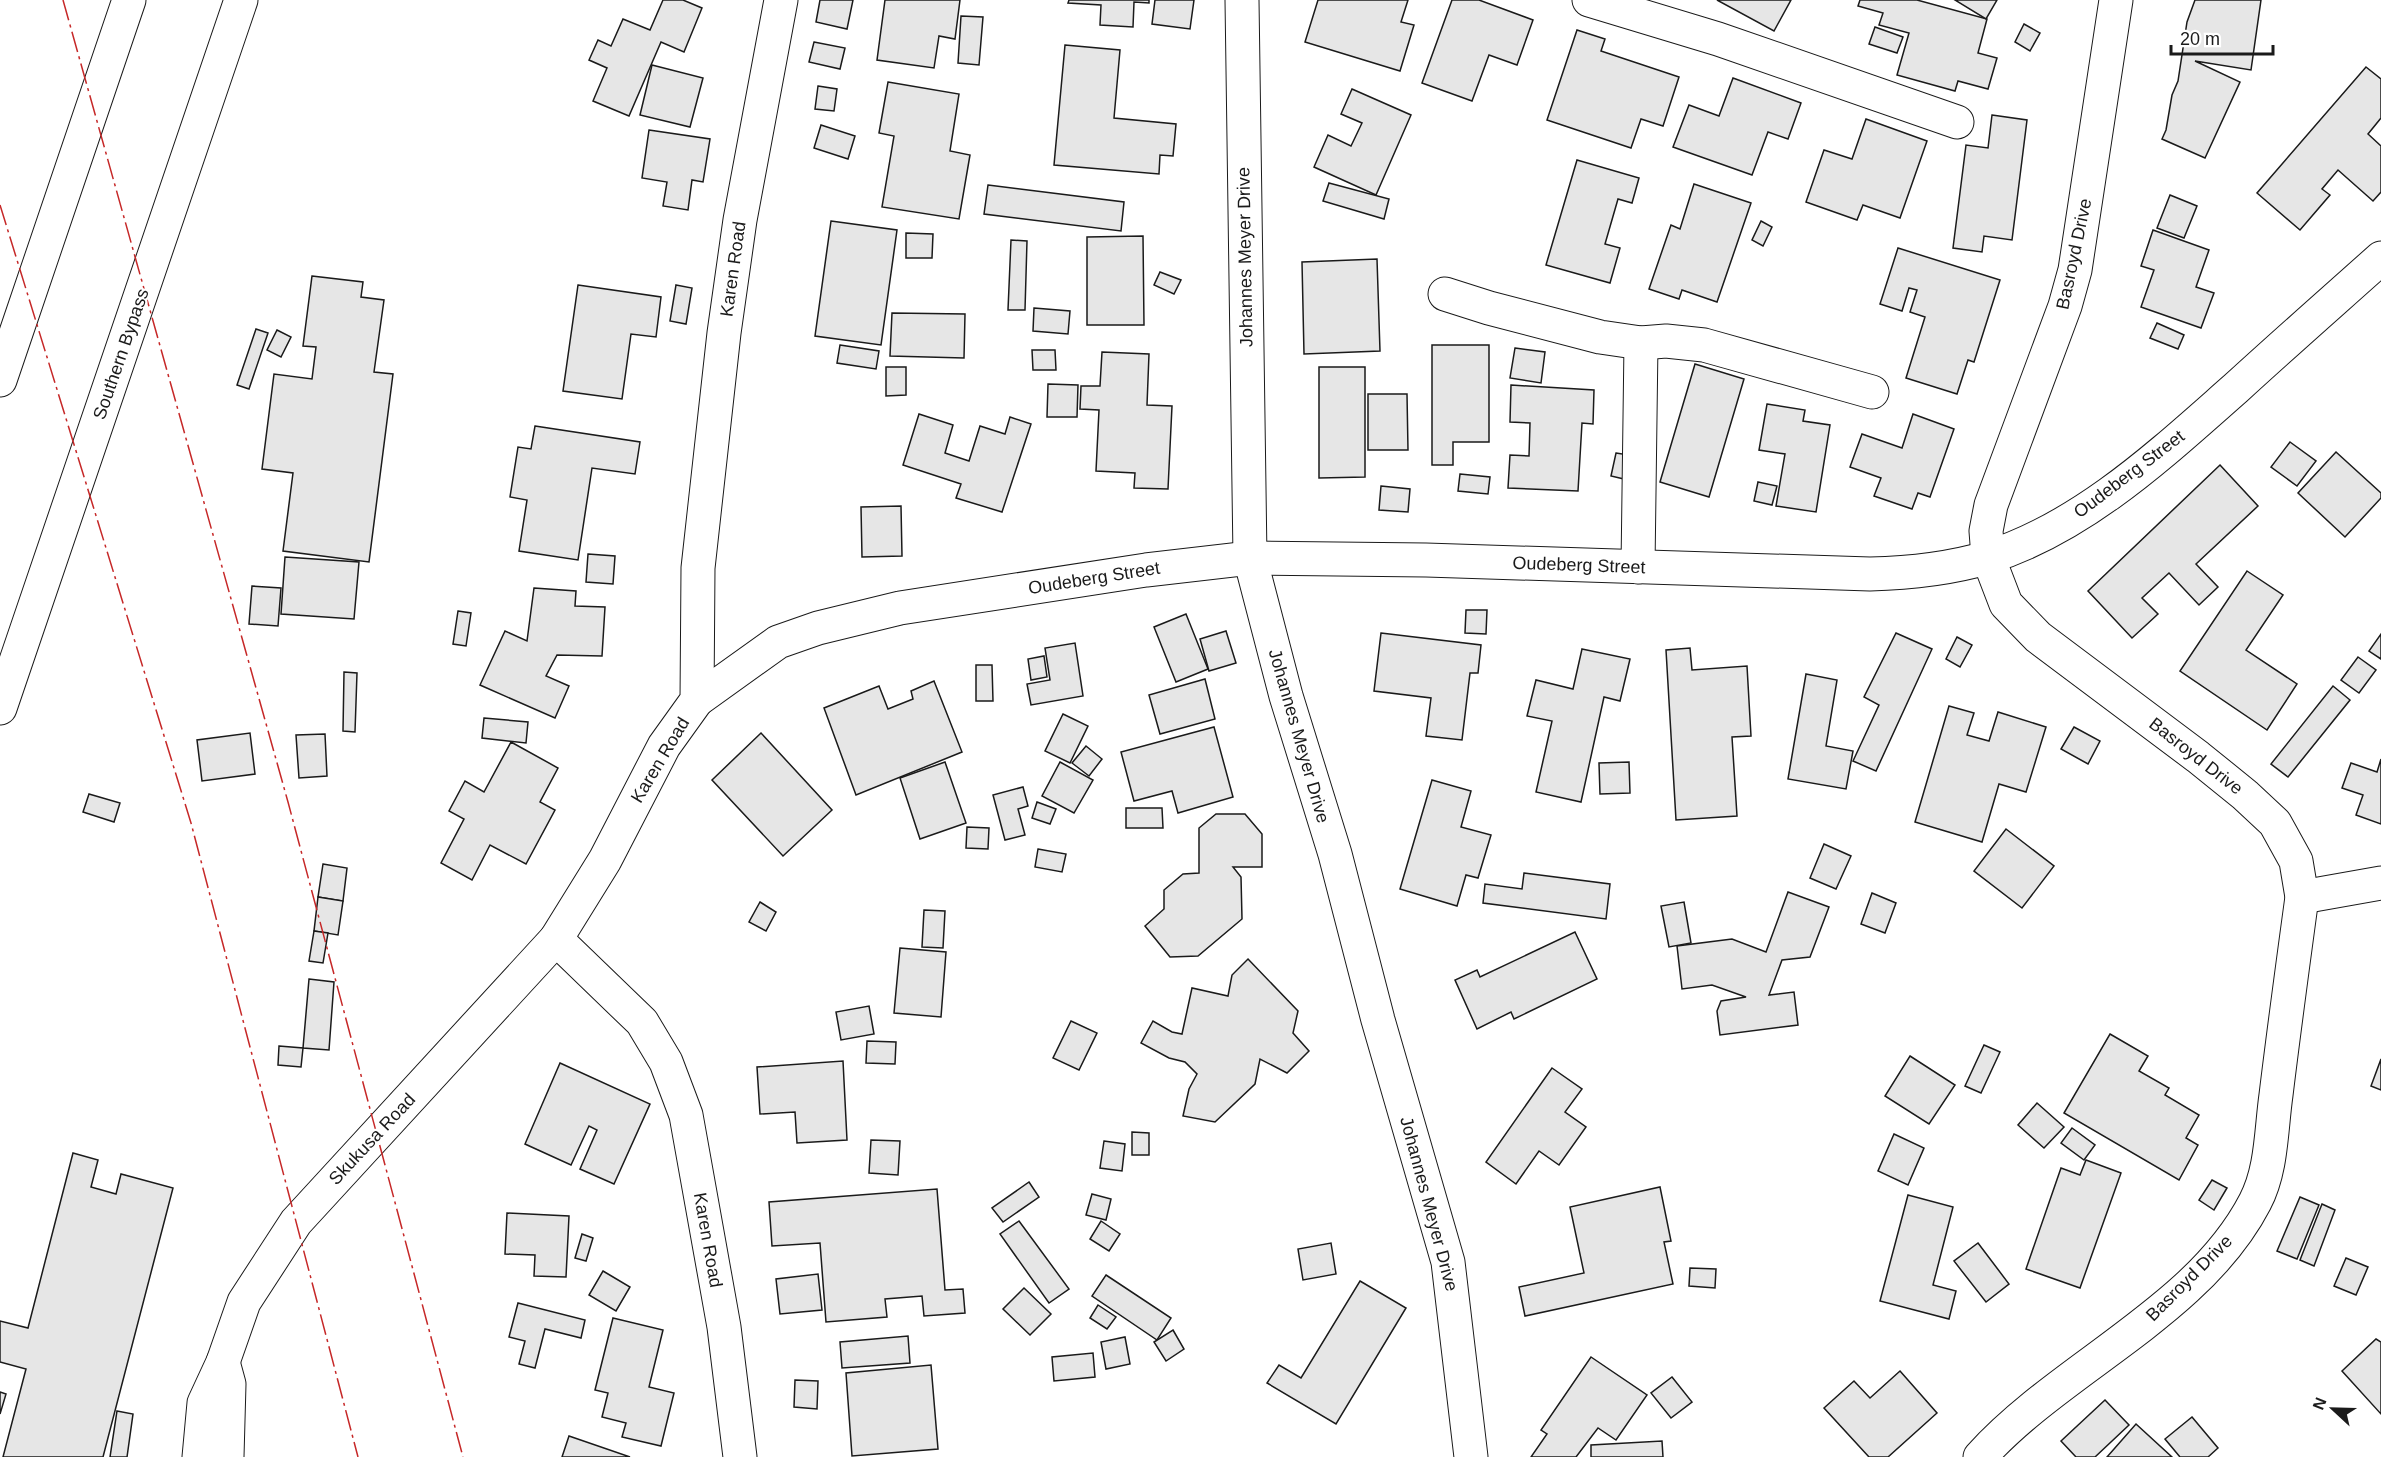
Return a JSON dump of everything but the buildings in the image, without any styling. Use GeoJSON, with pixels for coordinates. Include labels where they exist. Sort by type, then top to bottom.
{"type":"FeatureCollection","features":[{"type":"Feature","properties":{"kind":"main road"},"geometry":{"type":"LineString","coordinates":[[0,380],[129,0]]}},
{"type":"Feature","properties":{"kind":"main road","name":"Southern Bypass"},"geometry":{"type":"LineString","coordinates":[[0,708],[241,0]]}},
{"type":"Feature","properties":{"kind":"main road","name":"Karen Road"},"geometry":{"type":"LineString","coordinates":[[740,1457],[724,1327],[686,1115],[666,1062],[642,1022],[556,939],[605,860],[659,754],[697,700],[698,568],[724,333],[740,220],[780,0]]}},
{"type":"Feature","properties":{"kind":"main road","name":"Johannes Meyer Drive"},"geometry":{"type":"LineString","coordinates":[[1242,0],[1250,558],[1286,696],[1335,854],[1378,1020],[1448,1262],[1471,1457]]}},
{"type":"Feature","properties":{"kind":"main road"},"geometry":{"type":"LineString","coordinates":[[1589,0],[1718,39],[1957,122]]}},
{"type":"Feature","properties":{"kind":"main road","name":"Basroyd Drive"},"geometry":{"type":"LineString","coordinates":[[1980,1457],[2023,1416],[2132,1332],[2185,1287],[2222,1250],[2256,1201],[2268,1156],[2302,897],[2296,861],[2275,824],[2246,795],[2198,757],[2032,632],[2006,603],[1988,557],[1986,531],[1991,505],[2065,306],[2074,270],[2116,0]]}},
{"type":"Feature","properties":{"kind":"main road","name":"Oudeberg Street"},"geometry":{"type":"LineString","coordinates":[[697,700],[771,647],[818,628],[900,608],[1146,570],[1250,558],[1870,574],[1919,573],[1988,557],[2023,543],[2068,519],[2167,449],[2381,258]]}},
{"type":"Feature","properties":{"kind":"main road"},"geometry":{"type":"LineString","coordinates":[[1445,294],[1600,337],[1641,343],[1674,341],[1704,345],[1872,392]]}},
{"type":"Feature","properties":{"kind":"main road"},"geometry":{"type":"LineString","coordinates":[[1638,567],[1641,343]]}},
{"type":"Feature","properties":{"kind":"main road"},"geometry":{"type":"LineString","coordinates":[[2302,897],[2381,883]]}},
{"type":"Feature","properties":{"kind":"main road","name":"Skukusa Road"},"geometry":{"type":"LineString","coordinates":[[199,1457],[204,1403],[223,1362],[244,1302],[296,1222],[556,939]]}},
{"type":"Feature","properties":{"kind":"main road"},"geometry":{"type":"LineString","coordinates":[[223,1362],[229,1384],[227,1457]]}},
{"type":"Feature","properties":{"kind":"power"},"geometry":{"type":"LineString","coordinates":[[63,0],[288,802],[463,1457]]}},
{"type":"Feature","properties":{"kind":"power"},"geometry":{"type":"LineString","coordinates":[[0,205],[191,823],[358,1457]]}}]}
